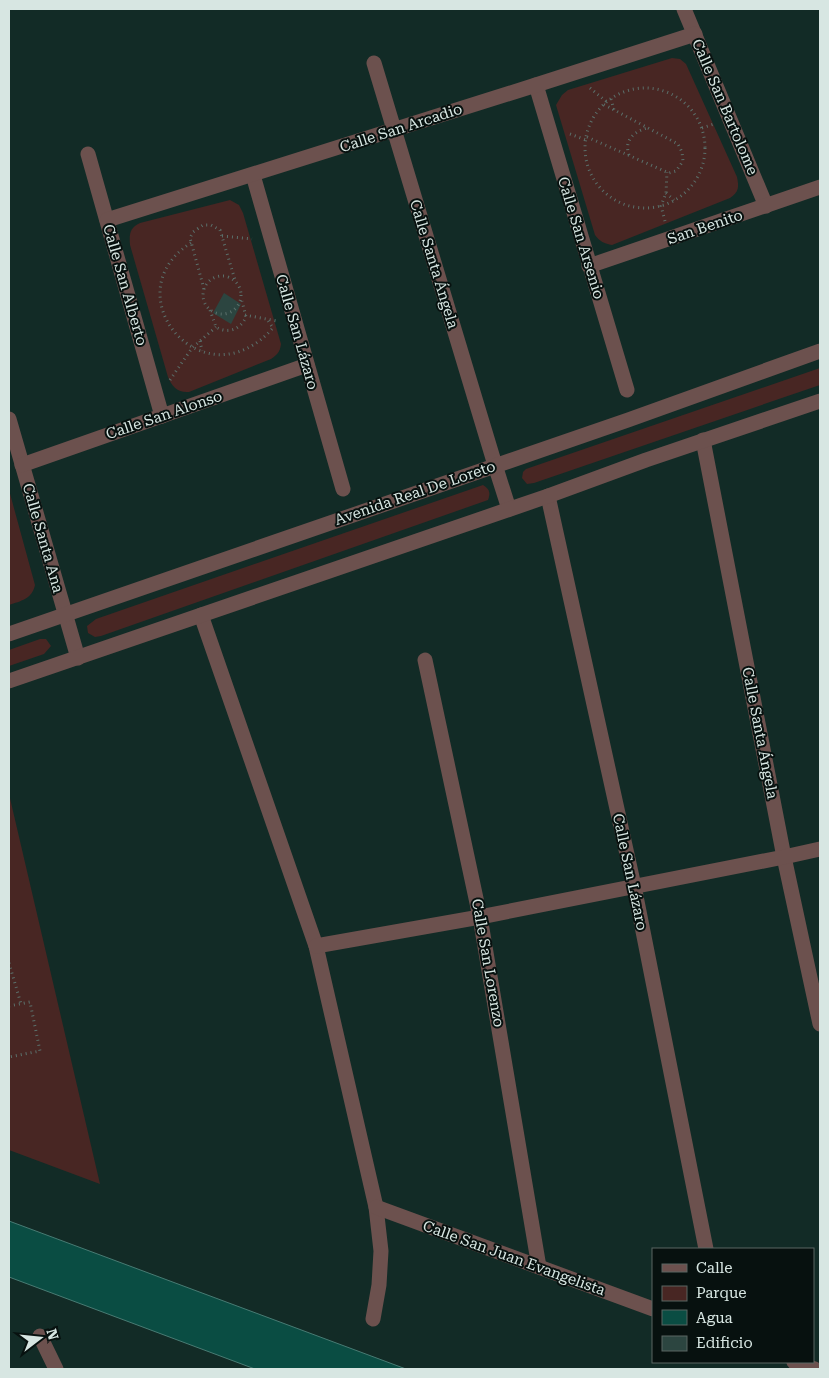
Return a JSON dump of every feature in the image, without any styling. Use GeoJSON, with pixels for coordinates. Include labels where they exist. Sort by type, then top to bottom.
{"type":"FeatureCollection","features":[{"type":"Feature","properties":{"kind":"street","name":"Calle San Bartolome"},"geometry":{"type":"LineString","coordinates":[[684,9],[766,206]]}},
{"type":"Feature","properties":{"kind":"street","name":"Calle San Arcadio"},"geometry":{"type":"LineString","coordinates":[[107,220],[536,86],[695,34]]}},
{"type":"Feature","properties":{"kind":"street","name":"Calle Santa Ángela"},"geometry":{"type":"LineString","coordinates":[[374,62],[495,465],[510,509]]}},
{"type":"Feature","properties":{"kind":"street","name":"Calle San Arsenio"},"geometry":{"type":"LineString","coordinates":[[536,86],[627,390]]}},
{"type":"Feature","properties":{"kind":"street","name":"Calle San Alberto"},"geometry":{"type":"LineString","coordinates":[[88,154],[162,416]]}},
{"type":"Feature","properties":{"kind":"street","name":"Calle San Lázaro"},"geometry":{"type":"LineString","coordinates":[[252,175],[342,489]]}},
{"type":"Feature","properties":{"kind":"street","name":"San Benito"},"geometry":{"type":"LineString","coordinates":[[589,266],[820,187]]}},
{"type":"Feature","properties":{"kind":"street","name":"Avenida Real De Loreto"},"geometry":{"type":"LineString","coordinates":[[9,634],[628,420],[820,351]]}},
{"type":"Feature","properties":{"kind":"street","name":"Calle San Alonso"},"geometry":{"type":"LineString","coordinates":[[22,465],[307,365]]}},
{"type":"Feature","properties":{"kind":"street"},"geometry":{"type":"LineString","coordinates":[[9,681],[820,401]]}},
{"type":"Feature","properties":{"kind":"street","name":"Calle Santa Ana"},"geometry":{"type":"LineString","coordinates":[[9,419],[78,658]]}},
{"type":"Feature","properties":{"kind":"street","name":"Calle Santa Ángela"},"geometry":{"type":"LineString","coordinates":[[703,440],[784,858],[820,1024]]}},
{"type":"Feature","properties":{"kind":"street","name":"Calle San Lázaro"},"geometry":{"type":"LineString","coordinates":[[548,496],[634,886],[706,1248]]}},
{"type":"Feature","properties":{"kind":"street"},"geometry":{"type":"LineString","coordinates":[[201,615],[316,946],[376,1207],[381,1251],[379,1285],[373,1319]]}},
{"type":"Feature","properties":{"kind":"street","name":"Calle San Lorenzo"},"geometry":{"type":"LineString","coordinates":[[425,660],[480,916],[539,1267]]}},
{"type":"Feature","properties":{"kind":"street"},"geometry":{"type":"LineString","coordinates":[[316,946],[784,858],[820,849]]}},
{"type":"Feature","properties":{"kind":"street","name":"Calle San Juan Evangelista"},"geometry":{"type":"LineString","coordinates":[[376,1207],[652,1309]]}},
{"type":"Feature","properties":{"kind":"street"},"geometry":{"type":"LineString","coordinates":[[40,1336],[56,1369]]}},
{"type":"Feature","properties":{"kind":"street"},"geometry":{"type":"LineString","coordinates":[[797,1363],[815,1369]]}},
{"type":"Feature","properties":{"kind":"path"},"geometry":{"type":"LineString","coordinates":[[639,88],[659,89],[678,97],[693,111],[702,128],[706,148],[703,167],[694,185],[679,198],[661,206],[642,208],[622,204],[606,194],[593,178],[586,160],[586,137],[592,121],[603,104],[611,99],[620,93],[639,88]]}},
{"type":"Feature","properties":{"kind":"path"},"geometry":{"type":"LineString","coordinates":[[611,99],[614,110]]}},
{"type":"Feature","properties":{"kind":"path"},"geometry":{"type":"LineString","coordinates":[[586,137],[667,172],[676,171],[681,165],[683,161],[682,152],[678,144],[603,104]]}},
{"type":"Feature","properties":{"kind":"path"},"geometry":{"type":"LineString","coordinates":[[636,122],[639,130]]}},
{"type":"Feature","properties":{"kind":"path"},"geometry":{"type":"LineString","coordinates":[[629,156],[627,150],[628,142],[632,135],[639,130],[648,128]]}},
{"type":"Feature","properties":{"kind":"path"},"geometry":{"type":"LineString","coordinates":[[661,206],[666,192],[667,172]]}},
{"type":"Feature","properties":{"kind":"path"},"geometry":{"type":"LineString","coordinates":[[666,192],[674,200]]}},
{"type":"Feature","properties":{"kind":"path"},"geometry":{"type":"LineString","coordinates":[[210,310],[223,315],[230,313],[235,310],[241,300],[242,293],[240,286],[235,280],[220,230],[215,226],[203,225],[191,235],[191,243],[204,290],[204,300],[216,327],[226,331],[241,325],[246,315],[241,300]]}},
{"type":"Feature","properties":{"kind":"path"},"geometry":{"type":"LineString","coordinates":[[222,236],[271,241]]}},
{"type":"Feature","properties":{"kind":"path"},"geometry":{"type":"LineString","coordinates":[[224,243],[232,237]]}},
{"type":"Feature","properties":{"kind":"path"},"geometry":{"type":"LineString","coordinates":[[191,243],[172,258],[161,286],[164,316],[173,333],[192,348],[202,351],[218,354],[241,351],[264,338],[273,328],[267,319]]}},
{"type":"Feature","properties":{"kind":"path"},"geometry":{"type":"LineString","coordinates":[[184,247],[193,251]]}},
{"type":"Feature","properties":{"kind":"path"},"geometry":{"type":"LineString","coordinates":[[204,290],[208,282],[219,276],[225,275],[235,280]]}},
{"type":"Feature","properties":{"kind":"path"},"geometry":{"type":"LineString","coordinates":[[246,315],[295,325]]}},
{"type":"Feature","properties":{"kind":"path"},"geometry":{"type":"LineString","coordinates":[[157,399],[192,348],[216,327]]}},
{"type":"Feature","properties":{"kind":"path"},"geometry":{"type":"LineString","coordinates":[[200,341],[202,351]]}},
{"type":"Feature","properties":{"kind":"path"},"geometry":{"type":"LineString","coordinates":[[9,963],[21,1004]]}},
{"type":"Feature","properties":{"kind":"path"},"geometry":{"type":"LineString","coordinates":[[9,1006],[30,1002],[40,1051],[9,1057]]}},
{"type":"Feature","properties":{"kind":"green space"},"geometry":{"type":"Polygon","coordinates":[[[672,58],[680,59],[686,64],[737,177],[738,189],[730,198],[612,245],[607,244],[600,241],[595,235],[556,105],[562,95],[568,90],[672,58]]]}},
{"type":"Feature","properties":{"kind":"green space"},"geometry":{"type":"Polygon","coordinates":[[[230,200],[239,205],[243,213],[281,347],[278,353],[271,359],[189,392],[182,391],[171,384],[168,377],[130,245],[130,234],[132,229],[140,223],[230,200]]]}},
{"type":"Feature","properties":{"kind":"green space"},"geometry":{"type":"Polygon","coordinates":[[[820,368],[820,385],[534,483],[527,484],[522,478],[523,472],[526,469],[820,368]]]}},
{"type":"Feature","properties":{"kind":"green space"},"geometry":{"type":"Polygon","coordinates":[[[483,485],[489,491],[488,500],[101,636],[95,637],[88,633],[87,626],[96,619],[483,485]]]}},
{"type":"Feature","properties":{"kind":"green space"},"geometry":{"type":"Polygon","coordinates":[[[9,490],[35,585],[34,590],[29,596],[22,601],[9,605],[9,490]]]}},
{"type":"Feature","properties":{"kind":"green space"},"geometry":{"type":"Polygon","coordinates":[[[40,639],[46,639],[51,646],[44,654],[9,666],[9,650],[40,639]]]}},
{"type":"Feature","properties":{"kind":"green space"},"geometry":{"type":"Polygon","coordinates":[[[9,794],[100,1184],[9,1150],[9,794]]]}},
{"type":"Feature","properties":{"kind":"water"},"geometry":{"type":"Polygon","coordinates":[[[9,1221],[406,1369],[255,1369],[9,1277],[9,1221]]]}},
{"type":"Feature","properties":{"kind":"building"},"geometry":{"type":"Polygon","coordinates":[[[224,293],[241,304],[231,324],[213,313],[224,293]]]}}]}
